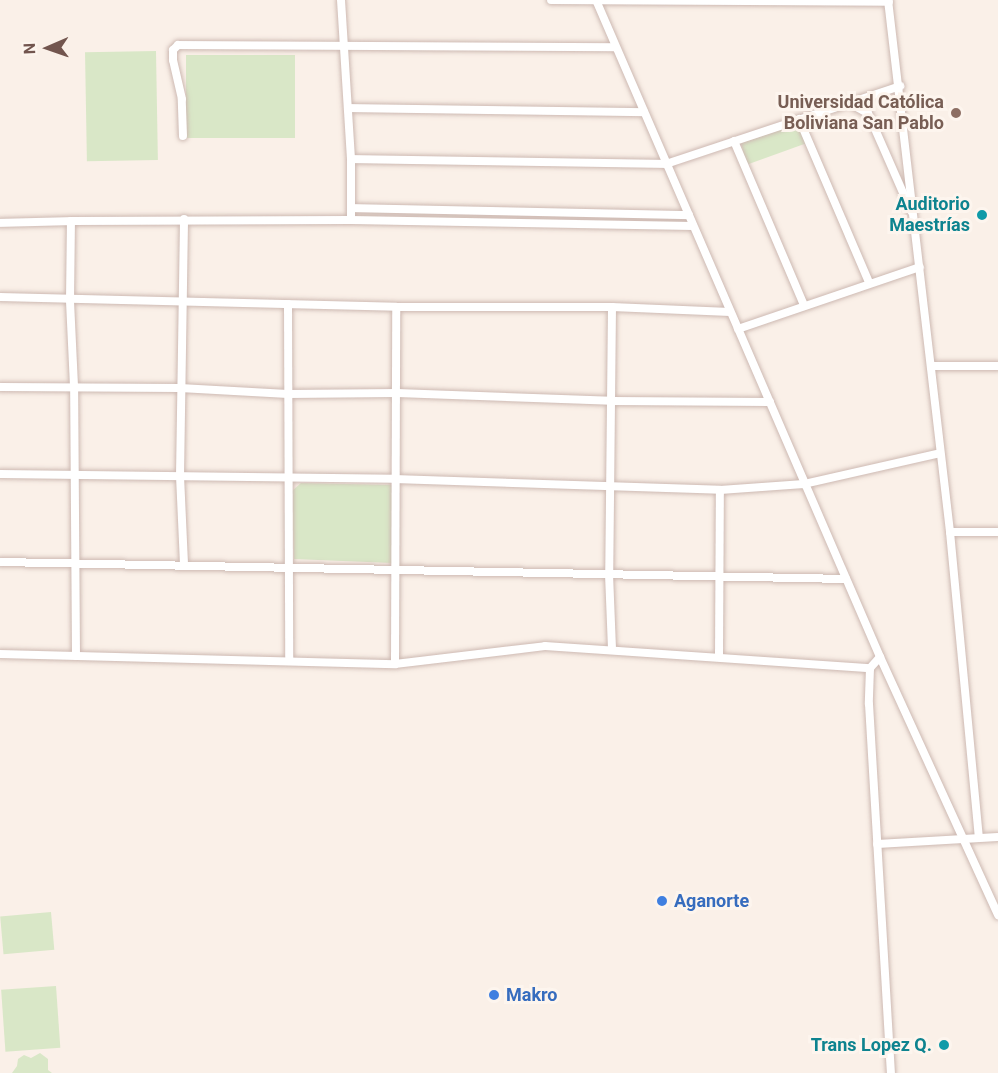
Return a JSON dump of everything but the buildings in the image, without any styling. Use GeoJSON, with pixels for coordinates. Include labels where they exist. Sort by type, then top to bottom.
{"type":"FeatureCollection","features":[{"type":"Feature","properties":{"kind":"street"},"geometry":{"type":"LineString","coordinates":[[341,0],[349,108],[351,220]]}},
{"type":"Feature","properties":{"kind":"street"},"geometry":{"type":"LineString","coordinates":[[551,0],[889,1],[915,219],[939,453],[950,532],[979,838]]}},
{"type":"Feature","properties":{"kind":"street"},"geometry":{"type":"LineString","coordinates":[[597,1],[804,484],[998,915]]}},
{"type":"Feature","properties":{"kind":"street"},"geometry":{"type":"LineString","coordinates":[[183,136],[182,99],[173,60],[173,50],[178,45],[615,47]]}},
{"type":"Feature","properties":{"kind":"street"},"geometry":{"type":"LineString","coordinates":[[351,159],[666,164],[900,86]]}},
{"type":"Feature","properties":{"kind":"street"},"geometry":{"type":"LineString","coordinates":[[849,103],[868,113],[915,219]]}},
{"type":"Feature","properties":{"kind":"street"},"geometry":{"type":"LineString","coordinates":[[349,108],[644,112]]}},
{"type":"Feature","properties":{"kind":"street"},"geometry":{"type":"LineString","coordinates":[[799,119],[869,282]]}},
{"type":"Feature","properties":{"kind":"street"},"geometry":{"type":"LineString","coordinates":[[734,141],[804,305]]}},
{"type":"Feature","properties":{"kind":"street"},"geometry":{"type":"LineString","coordinates":[[352,208],[688,215]]}},
{"type":"Feature","properties":{"kind":"street"},"geometry":{"type":"LineString","coordinates":[[0,223],[184,219],[693,226]]}},
{"type":"Feature","properties":{"kind":"street"},"geometry":{"type":"LineString","coordinates":[[184,219],[180,388],[180,476],[184,564]]}},
{"type":"Feature","properties":{"kind":"street"},"geometry":{"type":"LineString","coordinates":[[71,221],[70,300],[74,386],[76,656]]}},
{"type":"Feature","properties":{"kind":"street"},"geometry":{"type":"LineString","coordinates":[[738,329],[869,282],[920,267]]}},
{"type":"Feature","properties":{"kind":"street"},"geometry":{"type":"LineString","coordinates":[[0,297],[396,307],[612,307],[730,312]]}},
{"type":"Feature","properties":{"kind":"street"},"geometry":{"type":"LineString","coordinates":[[288,304],[289,661]]}},
{"type":"Feature","properties":{"kind":"street"},"geometry":{"type":"LineString","coordinates":[[395,663],[396,307]]}},
{"type":"Feature","properties":{"kind":"street"},"geometry":{"type":"LineString","coordinates":[[612,307],[609,574],[612,650]]}},
{"type":"Feature","properties":{"kind":"street"},"geometry":{"type":"LineString","coordinates":[[931,366],[998,366]]}},
{"type":"Feature","properties":{"kind":"street"},"geometry":{"type":"LineString","coordinates":[[0,387],[180,388],[288,394],[396,393],[611,401],[770,402]]}},
{"type":"Feature","properties":{"kind":"street"},"geometry":{"type":"LineString","coordinates":[[0,474],[394,479],[720,490],[804,484],[939,453]]}},
{"type":"Feature","properties":{"kind":"street"},"geometry":{"type":"LineString","coordinates":[[719,657],[720,490]]}},
{"type":"Feature","properties":{"kind":"street"},"geometry":{"type":"LineString","coordinates":[[950,532],[998,532]]}},
{"type":"Feature","properties":{"kind":"street"},"geometry":{"type":"LineString","coordinates":[[0,562],[394,568],[846,579]]}},
{"type":"Feature","properties":{"kind":"street"},"geometry":{"type":"LineString","coordinates":[[0,654],[395,663],[545,646],[870,668]]}},
{"type":"Feature","properties":{"kind":"street"},"geometry":{"type":"LineString","coordinates":[[880,657],[870,668],[869,704],[891,1073]]}},
{"type":"Feature","properties":{"kind":"street"},"geometry":{"type":"LineString","coordinates":[[877,844],[998,837]]}},
{"type":"Feature","properties":{"kind":"green space"},"geometry":{"type":"Polygon","coordinates":[[[156,51],[158,160],[87,161],[85,52],[156,51]]]}},
{"type":"Feature","properties":{"kind":"green space"},"geometry":{"type":"Polygon","coordinates":[[[186,55],[295,55],[295,138],[186,138],[186,55]]]}},
{"type":"Feature","properties":{"kind":"green space"},"geometry":{"type":"Polygon","coordinates":[[[797,124],[807,143],[746,165],[741,142],[797,124]]]}},
{"type":"Feature","properties":{"kind":"green space"},"geometry":{"type":"Polygon","coordinates":[[[301,483],[393,485],[392,563],[294,559],[292,491],[301,483]]]}},
{"type":"Feature","properties":{"kind":"green space"},"geometry":{"type":"Polygon","coordinates":[[[51,912],[54,950],[4,954],[0,916],[51,912]]]}},
{"type":"Feature","properties":{"kind":"green space"},"geometry":{"type":"Polygon","coordinates":[[[56,986],[60,1048],[5,1052],[1,990],[56,986]]]}},
{"type":"Feature","properties":{"kind":"green space"},"geometry":{"type":"Polygon","coordinates":[[[40,1053],[48,1059],[48,1070],[52,1073],[12,1073],[17,1066],[18,1059],[24,1055],[31,1058],[40,1053]]]}},
{"type":"Feature","properties":{"kind":"place","name":"Universidad Católica Boliviana San Pablo"},"geometry":{"type":"Point","coordinates":[956,113]}},
{"type":"Feature","properties":{"kind":"place","name":"Auditorio Maestrías"},"geometry":{"type":"Point","coordinates":[982,215]}},
{"type":"Feature","properties":{"kind":"place","name":"Aganorte"},"geometry":{"type":"Point","coordinates":[662,901]}},
{"type":"Feature","properties":{"kind":"place","name":"Makro"},"geometry":{"type":"Point","coordinates":[494,995]}},
{"type":"Feature","properties":{"kind":"place","name":"Trans Lopez Q."},"geometry":{"type":"Point","coordinates":[944,1045]}}]}
